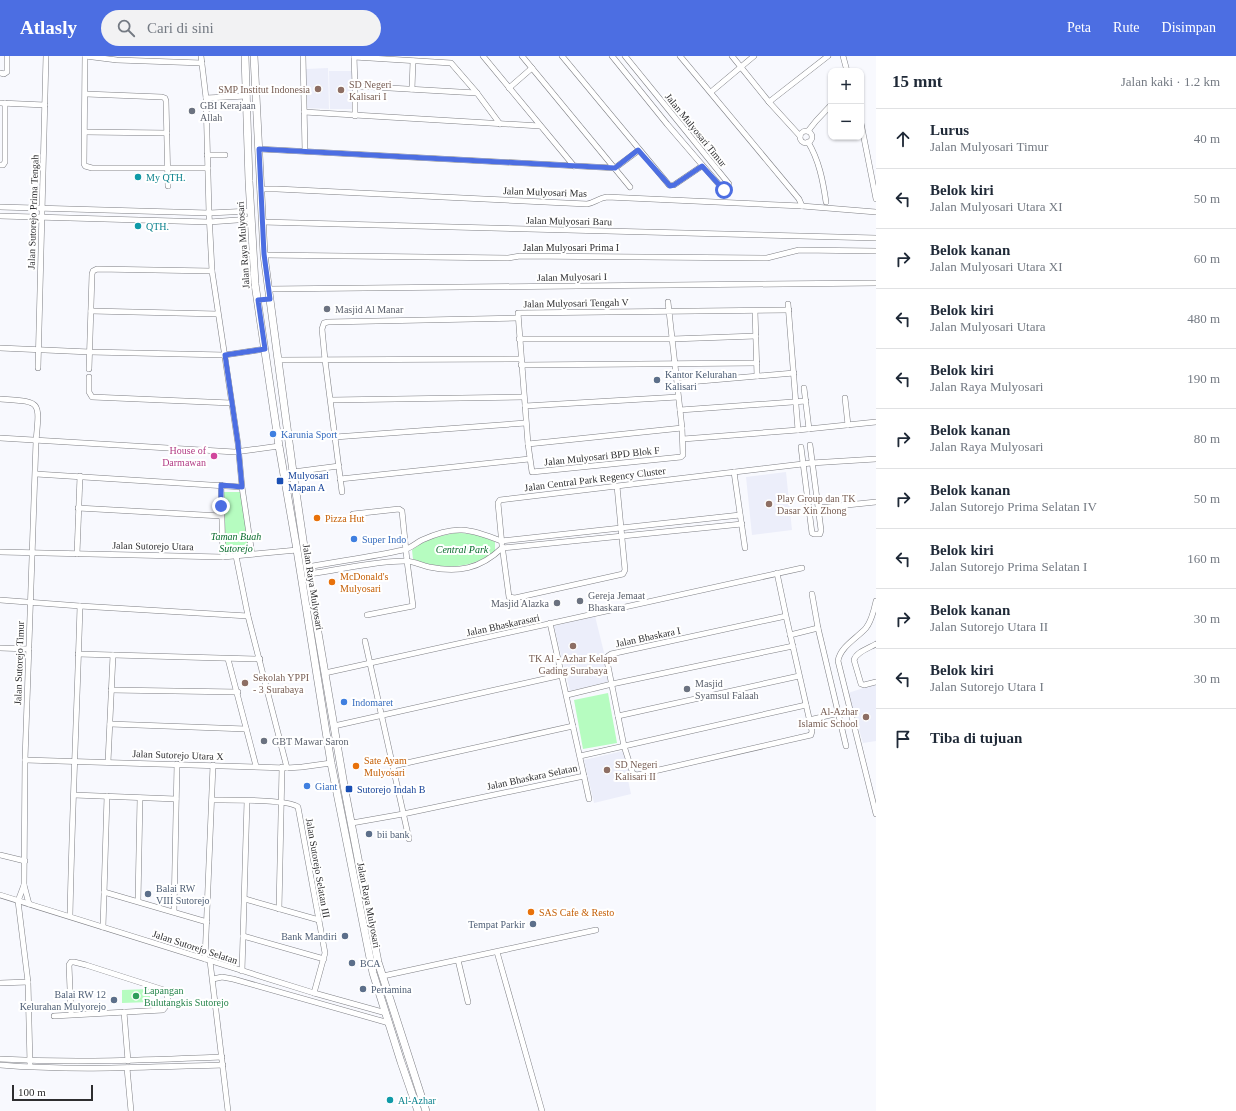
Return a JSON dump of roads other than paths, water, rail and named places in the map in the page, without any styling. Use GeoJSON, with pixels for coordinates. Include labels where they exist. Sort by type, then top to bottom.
{"type":"FeatureCollection","features":[{"type":"Feature","properties":{"kind":"main road","name":"Jalan Raya Mulyosari"},"geometry":{"type":"LineString","coordinates":[[245,56],[254,268],[281,459],[331,763],[373,973],[418,1111]]}},
{"type":"Feature","properties":{"kind":"main road","name":"Jalan Raya Mulyosari"},"geometry":{"type":"LineString","coordinates":[[254,56],[264,254],[292,472],[307,570],[330,706],[378,962],[426,1111]]}},
{"type":"Feature","properties":{"kind":"main road"},"geometry":{"type":"LineString","coordinates":[[246,69],[255,69]]}},
{"type":"Feature","properties":{"kind":"main road"},"geometry":{"type":"LineString","coordinates":[[258,300],[270,299]]}},
{"type":"Feature","properties":{"kind":"main road"},"geometry":{"type":"LineString","coordinates":[[259,310],[271,308]]}},
{"type":"Feature","properties":{"kind":"main road"},"geometry":{"type":"LineString","coordinates":[[281,459],[290,457]]}},
{"type":"Feature","properties":{"kind":"main road"},"geometry":{"type":"LineString","coordinates":[[322,708],[330,706]]}},
{"type":"Feature","properties":{"kind":"main road"},"geometry":{"type":"LineString","coordinates":[[349,853],[357,851]]}},
{"type":"Feature","properties":{"kind":"main road"},"geometry":{"type":"LineString","coordinates":[[351,866],[359,863]]}},
{"type":"Feature","properties":{"kind":"main road"},"geometry":{"type":"LineString","coordinates":[[401,1062],[408,1058]]}},
{"type":"Feature","properties":{"kind":"street"},"geometry":{"type":"LineString","coordinates":[[0,73],[4,74],[7,72],[7,56]]}},
{"type":"Feature","properties":{"kind":"street","name":"Jalan Sutorejo Prima Tengah"},"geometry":{"type":"LineString","coordinates":[[38,368],[46,56]]}},
{"type":"Feature","properties":{"kind":"street"},"geometry":{"type":"LineString","coordinates":[[202,63],[117,60],[85,56],[86,94],[84,164],[87,167],[208,168]]}},
{"type":"Feature","properties":{"kind":"street"},"geometry":{"type":"LineString","coordinates":[[202,56],[206,98],[209,222],[212,271],[252,554]]}},
{"type":"Feature","properties":{"kind":"street"},"geometry":{"type":"LineString","coordinates":[[303,56],[305,151]]}},
{"type":"Feature","properties":{"kind":"street"},"geometry":{"type":"LineString","coordinates":[[483,56],[574,166]]}},
{"type":"Feature","properties":{"kind":"street"},"geometry":{"type":"LineString","coordinates":[[522,56],[630,186]]}},
{"type":"Feature","properties":{"kind":"street"},"geometry":{"type":"LineString","coordinates":[[562,56],[638,150],[671,186],[702,166]]}},
{"type":"Feature","properties":{"kind":"street","name":"Jalan Mulyosari Timur"},"geometry":{"type":"LineString","coordinates":[[612,56],[702,166],[724,190],[729,188],[729,184],[625,56]]}},
{"type":"Feature","properties":{"kind":"street"},"geometry":{"type":"LineString","coordinates":[[680,56],[799,199],[802,206]]}},
{"type":"Feature","properties":{"kind":"street"},"geometry":{"type":"LineString","coordinates":[[732,56],[769,102],[800,136],[802,141],[808,142],[813,150],[822,179],[826,202]]}},
{"type":"Feature","properties":{"kind":"street"},"geometry":{"type":"LineString","coordinates":[[711,92],[754,56]]}},
{"type":"Feature","properties":{"kind":"street"},"geometry":{"type":"LineString","coordinates":[[769,102],[828,56]]}},
{"type":"Feature","properties":{"kind":"street"},"geometry":{"type":"LineString","coordinates":[[843,56],[846,68]]}},
{"type":"Feature","properties":{"kind":"street"},"geometry":{"type":"LineString","coordinates":[[355,116],[356,86],[354,57],[451,63],[477,93],[500,124]]}},
{"type":"Feature","properties":{"kind":"street"},"geometry":{"type":"LineString","coordinates":[[412,89],[413,61]]}},
{"type":"Feature","properties":{"kind":"street"},"geometry":{"type":"LineString","coordinates":[[509,88],[532,68]]}},
{"type":"Feature","properties":{"kind":"street"},"geometry":{"type":"LineString","coordinates":[[356,86],[477,93]]}},
{"type":"Feature","properties":{"kind":"street"},"geometry":{"type":"LineString","coordinates":[[86,94],[164,98],[166,101],[168,186]]}},
{"type":"Feature","properties":{"kind":"street"},"geometry":{"type":"LineString","coordinates":[[206,98],[247,96]]}},
{"type":"Feature","properties":{"kind":"street"},"geometry":{"type":"LineString","coordinates":[[0,165],[5,163],[2,133],[3,103],[45,105]]}},
{"type":"Feature","properties":{"kind":"street"},"geometry":{"type":"LineString","coordinates":[[800,136],[804,131],[808,131],[828,109]]}},
{"type":"Feature","properties":{"kind":"street"},"geometry":{"type":"LineString","coordinates":[[304,112],[540,126]]}},
{"type":"Feature","properties":{"kind":"street"},"geometry":{"type":"LineString","coordinates":[[667,124],[675,118]]}},
{"type":"Feature","properties":{"kind":"street"},"geometry":{"type":"LineString","coordinates":[[808,131],[811,133],[812,137],[808,142]]}},
{"type":"Feature","properties":{"kind":"street"},"geometry":{"type":"LineString","coordinates":[[85,132],[167,133]]}},
{"type":"Feature","properties":{"kind":"street"},"geometry":{"type":"LineString","coordinates":[[864,138],[876,199]]}},
{"type":"Feature","properties":{"kind":"street"},"geometry":{"type":"LineString","coordinates":[[259,149],[615,168],[638,150]]}},
{"type":"Feature","properties":{"kind":"street"},"geometry":{"type":"LineString","coordinates":[[207,155],[225,155]]}},
{"type":"Feature","properties":{"kind":"street","name":"Jalan Mulyosari Mas"},"geometry":{"type":"LineString","coordinates":[[260,189],[587,204],[607,197],[802,206],[876,212]]}},
{"type":"Feature","properties":{"kind":"street"},"geometry":{"type":"LineString","coordinates":[[0,207],[209,213],[251,211]]}},
{"type":"Feature","properties":{"kind":"street"},"geometry":{"type":"LineString","coordinates":[[0,216],[209,222],[251,220]]}},
{"type":"Feature","properties":{"kind":"street","name":"Jalan Mulyosari Baru"},"geometry":{"type":"LineString","coordinates":[[262,222],[876,238]]}},
{"type":"Feature","properties":{"kind":"street","name":"Jalan Mulyosari Prima I"},"geometry":{"type":"LineString","coordinates":[[264,254],[508,258],[527,256],[767,258],[799,250],[876,251]]}},
{"type":"Feature","properties":{"kind":"street"},"geometry":{"type":"LineString","coordinates":[[89,369],[92,274],[95,269],[212,271]]}},
{"type":"Feature","properties":{"kind":"street","name":"Jalan Mulyosari I"},"geometry":{"type":"LineString","coordinates":[[268,289],[876,283]]}},
{"type":"Feature","properties":{"kind":"street"},"geometry":{"type":"LineString","coordinates":[[668,302],[683,439],[876,422]]}},
{"type":"Feature","properties":{"kind":"street"},"geometry":{"type":"LineString","coordinates":[[788,304],[798,430]]}},
{"type":"Feature","properties":{"kind":"street","name":"Jalan Mulyosari Tengah V"},"geometry":{"type":"LineString","coordinates":[[325,360],[323,326],[324,323],[328,322],[518,318],[519,312],[789,310]]}},
{"type":"Feature","properties":{"kind":"street"},"geometry":{"type":"LineString","coordinates":[[91,311],[218,314]]}},
{"type":"Feature","properties":{"kind":"street"},"geometry":{"type":"LineString","coordinates":[[755,311],[757,376]]}},
{"type":"Feature","properties":{"kind":"street","name":"Jalan Mulyosari BPD Blok F"},"geometry":{"type":"LineString","coordinates":[[518,318],[529,459],[532,472],[681,457],[683,454],[683,439]]}},
{"type":"Feature","properties":{"kind":"street"},"geometry":{"type":"LineString","coordinates":[[519,339],[672,339],[756,336]]}},
{"type":"Feature","properties":{"kind":"street"},"geometry":{"type":"LineString","coordinates":[[0,348],[225,355],[265,349]]}},
{"type":"Feature","properties":{"kind":"street"},"geometry":{"type":"LineString","coordinates":[[278,360],[521,359]]}},
{"type":"Feature","properties":{"kind":"street"},"geometry":{"type":"LineString","coordinates":[[325,360],[342,492]]}},
{"type":"Feature","properties":{"kind":"street"},"geometry":{"type":"LineString","coordinates":[[522,365],[757,363]]}},
{"type":"Feature","properties":{"kind":"street"},"geometry":{"type":"LineString","coordinates":[[677,383],[794,373]]}},
{"type":"Feature","properties":{"kind":"street"},"geometry":{"type":"LineString","coordinates":[[89,377],[89,392],[92,396],[231,403]]}},
{"type":"Feature","properties":{"kind":"street"},"geometry":{"type":"LineString","coordinates":[[804,388],[809,429]]}},
{"type":"Feature","properties":{"kind":"street"},"geometry":{"type":"LineString","coordinates":[[330,400],[524,397]]}},
{"type":"Feature","properties":{"kind":"street"},"geometry":{"type":"LineString","coordinates":[[525,406],[678,397]]}},
{"type":"Feature","properties":{"kind":"street"},"geometry":{"type":"LineString","coordinates":[[845,398],[848,425]]}},
{"type":"Feature","properties":{"kind":"street","name":"Jalan Sutorejo Timur"},"geometry":{"type":"LineString","coordinates":[[0,399],[29,401],[36,406],[38,416],[25,760],[24,885],[29,904]]}},
{"type":"Feature","properties":{"kind":"street"},"geometry":{"type":"LineString","coordinates":[[680,410],[806,401]]}},
{"type":"Feature","properties":{"kind":"street"},"geometry":{"type":"LineString","coordinates":[[335,438],[526,422]]}},
{"type":"Feature","properties":{"kind":"street"},"geometry":{"type":"LineString","coordinates":[[528,444],[682,428]]}},
{"type":"Feature","properties":{"kind":"street"},"geometry":{"type":"LineString","coordinates":[[0,438],[238,452],[279,446]]}},
{"type":"Feature","properties":{"kind":"street"},"geometry":{"type":"LineString","coordinates":[[801,447],[802,465],[812,533],[820,534],[821,532],[810,445]]}},
{"type":"Feature","properties":{"kind":"street"},"geometry":{"type":"LineString","coordinates":[[340,479],[529,459]]}},
{"type":"Feature","properties":{"kind":"street","name":"Jalan Central Park Regency Cluster"},"geometry":{"type":"LineString","coordinates":[[622,535],[625,570],[622,575],[510,598],[501,541],[498,504],[500,500],[812,463],[876,459]]}},
{"type":"Feature","properties":{"kind":"street"},"geometry":{"type":"LineString","coordinates":[[292,472],[339,466]]}},
{"type":"Feature","properties":{"kind":"street"},"geometry":{"type":"LineString","coordinates":[[734,472],[745,548]]}},
{"type":"Feature","properties":{"kind":"street"},"geometry":{"type":"LineString","coordinates":[[36,474],[242,487]]}},
{"type":"Feature","properties":{"kind":"street"},"geometry":{"type":"LineString","coordinates":[[77,554],[80,476]]}},
{"type":"Feature","properties":{"kind":"street"},"geometry":{"type":"LineString","coordinates":[[221,485],[223,557]]}},
{"type":"Feature","properties":{"kind":"street"},"geometry":{"type":"LineString","coordinates":[[617,486],[622,535]]}},
{"type":"Feature","properties":{"kind":"street"},"geometry":{"type":"LineString","coordinates":[[818,508],[876,502]]}},
{"type":"Feature","properties":{"kind":"street"},"geometry":{"type":"LineString","coordinates":[[78,508],[221,516]]}},
{"type":"Feature","properties":{"kind":"street"},"geometry":{"type":"LineString","coordinates":[[353,514],[401,510],[414,603],[413,606],[367,615]]}},
{"type":"Feature","properties":{"kind":"street"},"geometry":{"type":"LineString","coordinates":[[307,570],[367,556],[406,550],[421,540],[442,532],[454,530],[467,529],[480,532],[501,541],[740,515]]}},
{"type":"Feature","properties":{"kind":"street"},"geometry":{"type":"LineString","coordinates":[[307,570],[407,561],[445,569],[462,569],[487,561],[502,548],[742,524]]}},
{"type":"Feature","properties":{"kind":"street","name":"Jalan Sutorejo Utara"},"geometry":{"type":"LineString","coordinates":[[0,552],[223,557],[297,550]]}},
{"type":"Feature","properties":{"kind":"street"},"geometry":{"type":"LineString","coordinates":[[236,556],[248,616],[260,659],[285,768],[281,802],[279,909]]}},
{"type":"Feature","properties":{"kind":"street"},"geometry":{"type":"LineString","coordinates":[[367,556],[368,564]]}},
{"type":"Feature","properties":{"kind":"street","name":"Jalan Bhaskarasari"},"geometry":{"type":"LineString","coordinates":[[325,673],[802,568]]}},
{"type":"Feature","properties":{"kind":"street"},"geometry":{"type":"LineString","coordinates":[[777,573],[809,720],[839,713]]}},
{"type":"Feature","properties":{"kind":"street"},"geometry":{"type":"LineString","coordinates":[[812,594],[818,628],[846,746]]}},
{"type":"Feature","properties":{"kind":"street"},"geometry":{"type":"LineString","coordinates":[[0,600],[248,616]]}},
{"type":"Feature","properties":{"kind":"street"},"geometry":{"type":"LineString","coordinates":[[876,601],[870,621],[842,653],[838,661],[876,814]]}},
{"type":"Feature","properties":{"kind":"street"},"geometry":{"type":"LineString","coordinates":[[70,916],[80,606]]}},
{"type":"Feature","properties":{"kind":"street","name":"Jalan Bhaskara I"},"geometry":{"type":"LineString","coordinates":[[786,616],[611,654],[608,656],[607,659],[624,746],[632,773],[637,775],[810,736],[812,733],[809,720]]}},
{"type":"Feature","properties":{"kind":"street","name":"Jalan Bhaskara Selatan"},"geometry":{"type":"LineString","coordinates":[[352,823],[403,814],[584,776],[550,623]]}},
{"type":"Feature","properties":{"kind":"street"},"geometry":{"type":"LineString","coordinates":[[790,635],[818,628]]}},
{"type":"Feature","properties":{"kind":"street"},"geometry":{"type":"LineString","coordinates":[[365,641],[409,839]]}},
{"type":"Feature","properties":{"kind":"street"},"geometry":{"type":"LineString","coordinates":[[876,644],[859,653],[855,656],[854,660],[861,684],[864,686],[876,682]]}},
{"type":"Feature","properties":{"kind":"street"},"geometry":{"type":"LineString","coordinates":[[567,695],[612,684],[793,646]]}},
{"type":"Feature","properties":{"kind":"street"},"geometry":{"type":"LineString","coordinates":[[0,648],[29,649]]}},
{"type":"Feature","properties":{"kind":"street"},"geometry":{"type":"LineString","coordinates":[[78,654],[260,659]]}},
{"type":"Feature","properties":{"kind":"street"},"geometry":{"type":"LineString","coordinates":[[108,762],[113,655]]}},
{"type":"Feature","properties":{"kind":"street"},"geometry":{"type":"LineString","coordinates":[[228,659],[238,692],[256,766]]}},
{"type":"Feature","properties":{"kind":"street"},"geometry":{"type":"LineString","coordinates":[[334,726],[562,675]]}},
{"type":"Feature","properties":{"kind":"street"},"geometry":{"type":"LineString","coordinates":[[618,716],[799,676]]}},
{"type":"Feature","properties":{"kind":"street"},"geometry":{"type":"LineString","coordinates":[[111,690],[238,692]]}},
{"type":"Feature","properties":{"kind":"street"},"geometry":{"type":"LineString","coordinates":[[580,756],[806,705]]}},
{"type":"Feature","properties":{"kind":"street"},"geometry":{"type":"LineString","coordinates":[[110,724],[246,729]]}},
{"type":"Feature","properties":{"kind":"street"},"geometry":{"type":"LineString","coordinates":[[393,766],[573,726]]}},
{"type":"Feature","properties":{"kind":"street","name":"Jalan Sutorejo Utara X"},"geometry":{"type":"LineString","coordinates":[[25,760],[285,768],[302,768],[331,763]]}},
{"type":"Feature","properties":{"kind":"street"},"geometry":{"type":"LineString","coordinates":[[174,911],[177,764]]}},
{"type":"Feature","properties":{"kind":"street"},"geometry":{"type":"LineString","coordinates":[[213,765],[207,922],[208,960],[213,979],[228,1111]]}},
{"type":"Feature","properties":{"kind":"street"},"geometry":{"type":"LineString","coordinates":[[584,776],[589,799]]}},
{"type":"Feature","properties":{"kind":"street"},"geometry":{"type":"LineString","coordinates":[[74,795],[176,799]]}},
{"type":"Feature","properties":{"kind":"street"},"geometry":{"type":"LineString","coordinates":[[103,927],[107,796]]}},
{"type":"Feature","properties":{"kind":"street"},"geometry":{"type":"LineString","coordinates":[[138,901],[140,798]]}},
{"type":"Feature","properties":{"kind":"street","name":"Jalan Sutorejo Selatan III"},"geometry":{"type":"LineString","coordinates":[[212,800],[281,802],[294,804],[298,808],[325,953],[314,993]]}},
{"type":"Feature","properties":{"kind":"street"},"geometry":{"type":"LineString","coordinates":[[242,971],[247,801]]}},
{"type":"Feature","properties":{"kind":"street"},"geometry":{"type":"LineString","coordinates":[[0,855],[24,861]]}},
{"type":"Feature","properties":{"kind":"street","name":"Jalan Sutorejo Timur"},"geometry":{"type":"LineString","coordinates":[[18,901],[24,885]]}},
{"type":"Feature","properties":{"kind":"street"},"geometry":{"type":"LineString","coordinates":[[104,892],[174,911],[207,922]]}},
{"type":"Feature","properties":{"kind":"street","name":"Jalan Sutorejo Selatan"},"geometry":{"type":"LineString","coordinates":[[0,895],[242,971],[386,1013]]}},
{"type":"Feature","properties":{"kind":"street"},"geometry":{"type":"LineString","coordinates":[[245,899],[319,920]]}},
{"type":"Feature","properties":{"kind":"street"},"geometry":{"type":"LineString","coordinates":[[18,901],[28,982],[30,1067]]}},
{"type":"Feature","properties":{"kind":"street"},"geometry":{"type":"LineString","coordinates":[[383,976],[596,930]]}},
{"type":"Feature","properties":{"kind":"street"},"geometry":{"type":"LineString","coordinates":[[243,936],[324,959]]}},
{"type":"Feature","properties":{"kind":"street"},"geometry":{"type":"LineString","coordinates":[[497,952],[542,1111]]}},
{"type":"Feature","properties":{"kind":"street"},"geometry":{"type":"LineString","coordinates":[[458,960],[468,1002]]}},
{"type":"Feature","properties":{"kind":"street"},"geometry":{"type":"LineString","coordinates":[[54,1016],[163,1010],[167,1007],[167,994],[164,990],[71,962],[69,965],[71,1014]]}},
{"type":"Feature","properties":{"kind":"street"},"geometry":{"type":"LineString","coordinates":[[213,979],[233,979],[389,1023]]}},
{"type":"Feature","properties":{"kind":"street"},"geometry":{"type":"LineString","coordinates":[[0,983],[28,982]]}},
{"type":"Feature","properties":{"kind":"street"},"geometry":{"type":"LineString","coordinates":[[124,1012],[128,1061]]}},
{"type":"Feature","properties":{"kind":"street"},"geometry":{"type":"LineString","coordinates":[[0,1059],[30,1061],[128,1061],[222,1056]]}},
{"type":"Feature","properties":{"kind":"street"},"geometry":{"type":"LineString","coordinates":[[0,1065],[30,1067],[128,1068],[223,1065]]}},
{"type":"Feature","properties":{"kind":"street"},"geometry":{"type":"LineString","coordinates":[[128,1068],[131,1111]]}},
{"type":"Feature","properties":{"kind":"place","name":"SMP Institut Indonesia"},"geometry":{"type":"Point","coordinates":[318,89]}},
{"type":"Feature","properties":{"kind":"place","name":"SD Negeri Kalisari I"},"geometry":{"type":"Point","coordinates":[341,90]}},
{"type":"Feature","properties":{"kind":"place","name":"GBI Kerajaan Allah"},"geometry":{"type":"Point","coordinates":[192,111]}},
{"type":"Feature","properties":{"kind":"place","name":"My QTH."},"geometry":{"type":"Point","coordinates":[138,177]}},
{"type":"Feature","properties":{"kind":"place","name":"QTH."},"geometry":{"type":"Point","coordinates":[138,226]}},
{"type":"Feature","properties":{"kind":"place","name":"Masjid Al Manar"},"geometry":{"type":"Point","coordinates":[327,309]}},
{"type":"Feature","properties":{"kind":"place","name":"Kantor Kelurahan Kalisari"},"geometry":{"type":"Point","coordinates":[657,380]}},
{"type":"Feature","properties":{"kind":"place","name":"Karunia Sport"},"geometry":{"type":"Point","coordinates":[273,434]}},
{"type":"Feature","properties":{"kind":"place","name":"House of Darmawan"},"geometry":{"type":"Point","coordinates":[214,456]}},
{"type":"Feature","properties":{"kind":"place","name":"Mulyosari Mapan A"},"geometry":{"type":"Point","coordinates":[280,481]}},
{"type":"Feature","properties":{"kind":"place","name":"Play Group dan TK Dasar Xin Zhong"},"geometry":{"type":"Point","coordinates":[769,504]}},
{"type":"Feature","properties":{"kind":"place","name":"Pizza Hut"},"geometry":{"type":"Point","coordinates":[317,518]}},
{"type":"Feature","properties":{"kind":"place","name":"Super Indo"},"geometry":{"type":"Point","coordinates":[354,539]}},
{"type":"Feature","properties":{"kind":"place","name":"McDonald's Mulyosari"},"geometry":{"type":"Point","coordinates":[332,582]}},
{"type":"Feature","properties":{"kind":"place","name":"Gereja Jemaat Bhaskara"},"geometry":{"type":"Point","coordinates":[580,601]}},
{"type":"Feature","properties":{"kind":"place","name":"Masjid Alazka"},"geometry":{"type":"Point","coordinates":[557,603]}},
{"type":"Feature","properties":{"kind":"place","name":"TK Al - Azhar Kelapa Gading Surabaya"},"geometry":{"type":"Point","coordinates":[573,646]}},
{"type":"Feature","properties":{"kind":"place","name":"Sekolah YPPI - 3 Surabaya"},"geometry":{"type":"Point","coordinates":[245,683]}},
{"type":"Feature","properties":{"kind":"place","name":"Masjid Syamsul Falaah"},"geometry":{"type":"Point","coordinates":[687,689]}},
{"type":"Feature","properties":{"kind":"place","name":"Indomaret"},"geometry":{"type":"Point","coordinates":[344,702]}},
{"type":"Feature","properties":{"kind":"place","name":"Al-Azhar Islamic School"},"geometry":{"type":"Point","coordinates":[866,717]}},
{"type":"Feature","properties":{"kind":"place","name":"GBT Mawar Saron"},"geometry":{"type":"Point","coordinates":[264,741]}},
{"type":"Feature","properties":{"kind":"place","name":"Sate Ayam Mulyosari"},"geometry":{"type":"Point","coordinates":[356,766]}},
{"type":"Feature","properties":{"kind":"place","name":"SD Negeri Kalisari II"},"geometry":{"type":"Point","coordinates":[607,770]}},
{"type":"Feature","properties":{"kind":"place","name":"Giant"},"geometry":{"type":"Point","coordinates":[307,786]}},
{"type":"Feature","properties":{"kind":"place","name":"Sutorejo Indah B"},"geometry":{"type":"Point","coordinates":[349,789]}},
{"type":"Feature","properties":{"kind":"place","name":"bii bank"},"geometry":{"type":"Point","coordinates":[369,834]}},
{"type":"Feature","properties":{"kind":"place","name":"Balai RW VIII Sutorejo"},"geometry":{"type":"Point","coordinates":[148,894]}},
{"type":"Feature","properties":{"kind":"place","name":"SAS Cafe & Resto"},"geometry":{"type":"Point","coordinates":[531,912]}},
{"type":"Feature","properties":{"kind":"place","name":"Tempat Parkir"},"geometry":{"type":"Point","coordinates":[533,924]}},
{"type":"Feature","properties":{"kind":"place","name":"Bank Mandiri"},"geometry":{"type":"Point","coordinates":[345,936]}},
{"type":"Feature","properties":{"kind":"place","name":"BCA"},"geometry":{"type":"Point","coordinates":[352,963]}},
{"type":"Feature","properties":{"kind":"place","name":"Pertamina"},"geometry":{"type":"Point","coordinates":[363,989]}},
{"type":"Feature","properties":{"kind":"place","name":"Lapangan Bulutangkis Sutorejo"},"geometry":{"type":"Point","coordinates":[136,996]}},
{"type":"Feature","properties":{"kind":"place","name":"Balai RW 12 Kelurahan Mulyorejo"},"geometry":{"type":"Point","coordinates":[114,1000]}},
{"type":"Feature","properties":{"kind":"place","name":"Al-Azhar"},"geometry":{"type":"Point","coordinates":[390,1100]}},
{"type":"Feature","properties":{"kind":"park label","name":"Taman Buah Sutorejo"},"geometry":{"type":"Point","coordinates":[236,542]}},
{"type":"Feature","properties":{"kind":"park label","name":"Central Park"},"geometry":{"type":"Point","coordinates":[462,549]}}]}
